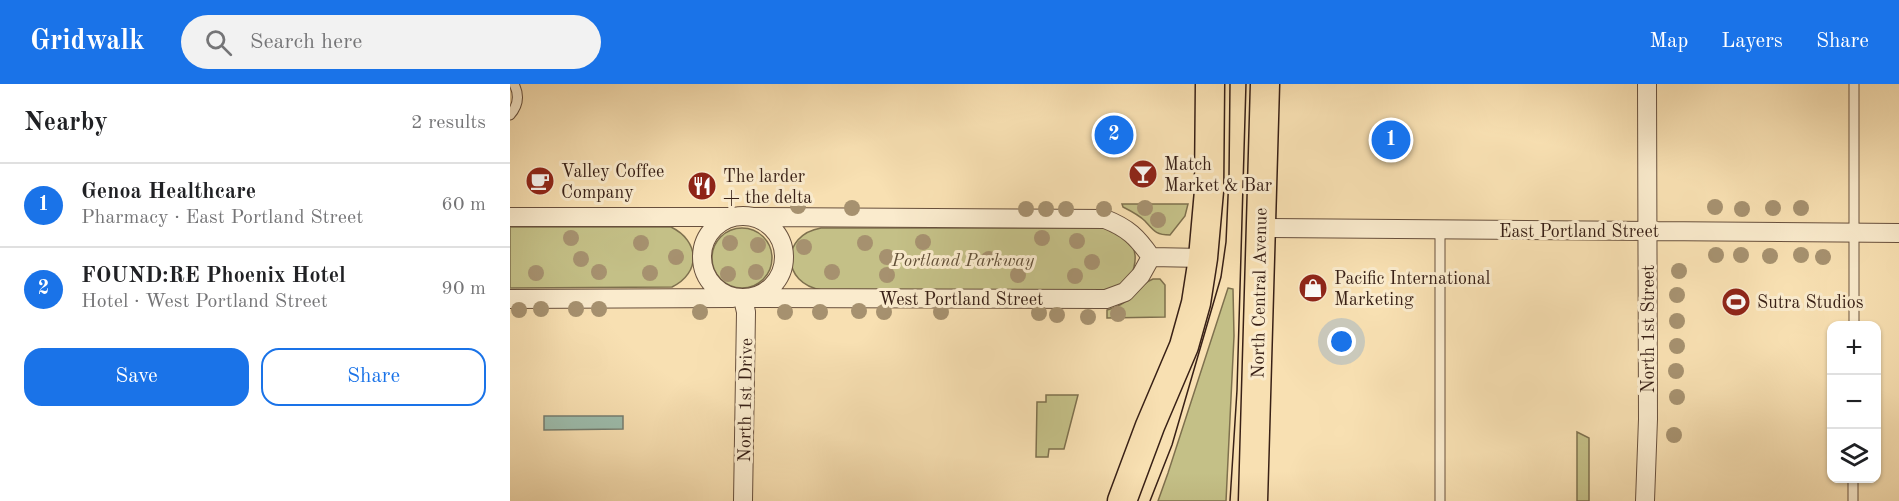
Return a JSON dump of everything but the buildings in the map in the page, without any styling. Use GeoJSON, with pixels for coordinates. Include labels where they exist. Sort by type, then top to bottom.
{"type":"FeatureCollection","features":[{"type":"Feature","properties":{"kind":"main road"},"geometry":{"type":"LineString","coordinates":[[1122,501],[1150,426],[1185,346],[1196,303],[1209,191],[1210,84]]}},
{"type":"Feature","properties":{"kind":"main road","name":"North Central Avenue"},"geometry":{"type":"LineString","coordinates":[[1253,501],[1265,84]]}},
{"type":"Feature","properties":{"kind":"street","name":"North 1st Street"},"geometry":{"type":"LineString","coordinates":[[1645,501],[1648,419],[1647,84]]}},
{"type":"Feature","properties":{"kind":"street"},"geometry":{"type":"LineString","coordinates":[[510,217],[1105,219],[1128,229],[1142,243],[1151,257],[1203,258]]}},
{"type":"Feature","properties":{"kind":"street"},"geometry":{"type":"LineString","coordinates":[[743,217],[765,222],[775,231],[782,244],[785,258],[782,272],[775,284],[764,293],[743,299],[721,293],[711,284],[704,271],[701,257],[704,243],[711,231],[722,222],[743,217]]}},
{"type":"Feature","properties":{"kind":"street","name":"East Portland Street"},"geometry":{"type":"LineString","coordinates":[[1260,228],[1899,233]]}},
{"type":"Feature","properties":{"kind":"street","name":"West Portland Street"},"geometry":{"type":"LineString","coordinates":[[510,299],[1107,299],[1125,292],[1141,275],[1151,257]]}},
{"type":"Feature","properties":{"kind":"street","name":"North 1st Drive"},"geometry":{"type":"LineString","coordinates":[[743,299],[746,312],[743,501]]}},
{"type":"Feature","properties":{"kind":"lane"},"geometry":{"type":"LineString","coordinates":[[510,115],[518,98],[514,84]]}},
{"type":"Feature","properties":{"kind":"lane"},"geometry":{"type":"LineString","coordinates":[[1854,84],[1854,321]]}},
{"type":"Feature","properties":{"kind":"lane"},"geometry":{"type":"LineString","coordinates":[[1440,230],[1440,501]]}},
{"type":"Feature","properties":{"kind":"lane"},"geometry":{"type":"LineString","coordinates":[[1853,483],[1853,501]]}},
{"type":"Feature","properties":{"kind":"green space"},"geometry":{"type":"Polygon","coordinates":[[[1122,204],[1188,204],[1185,216],[1170,235],[1156,232],[1122,204]]]}},
{"type":"Feature","properties":{"kind":"green space"},"geometry":{"type":"Polygon","coordinates":[[[510,227],[671,227],[681,233],[692,248],[692,266],[688,274],[672,287],[510,288],[510,227]]]}},
{"type":"Feature","properties":{"kind":"green space"},"geometry":{"type":"Polygon","coordinates":[[[742,228],[763,237],[772,258],[763,279],[742,288],[721,279],[712,258],[721,237],[742,228]]]}},
{"type":"Feature","properties":{"kind":"green space","name":"Portland Parkway"},"geometry":{"type":"Polygon","coordinates":[[[821,228],[1106,228],[1123,236],[1133,246],[1134,269],[1130,279],[1111,291],[822,290],[809,286],[799,279],[793,270],[791,259],[792,249],[798,240],[808,232],[821,228]]]}},
{"type":"Feature","properties":{"kind":"green space"},"geometry":{"type":"Polygon","coordinates":[[[1160,279],[1165,285],[1165,317],[1107,318],[1107,310],[1123,303],[1146,282],[1160,279]]]}},
{"type":"Feature","properties":{"kind":"green space"},"geometry":{"type":"Polygon","coordinates":[[[1228,288],[1233,289],[1234,336],[1226,501],[1158,501],[1168,473],[1228,288]]]}},
{"type":"Feature","properties":{"kind":"green space"},"geometry":{"type":"Polygon","coordinates":[[[1046,395],[1078,395],[1064,449],[1049,449],[1048,457],[1036,457],[1037,402],[1046,402],[1046,395]]]}},
{"type":"Feature","properties":{"kind":"green space"},"geometry":{"type":"Polygon","coordinates":[[[1577,432],[1589,438],[1589,501],[1577,501],[1577,432]]]}},
{"type":"Feature","properties":{"kind":"shaded area"},"geometry":{"type":"Polygon","coordinates":[[[544,416],[623,416],[623,429],[544,430],[544,416]]]}},
{"type":"Feature","properties":{"kind":"tram line"},"geometry":{"type":"LineString","coordinates":[[1150,501],[1172,445],[1221,277],[1226,242],[1230,84]]}},
{"type":"Feature","properties":{"kind":"tram line"},"geometry":{"type":"LineString","coordinates":[[1230,501],[1237,390],[1246,84]]}},
{"type":"Feature","properties":{"kind":"place","name":"FOUND:RE Phoenix Hotel"},"geometry":{"type":"Point","coordinates":[1114,135]}},
{"type":"Feature","properties":{"kind":"place","name":"Genoa Healthcare"},"geometry":{"type":"Point","coordinates":[1391,140]}},
{"type":"Feature","properties":{"kind":"place","name":"Match Market & Bar"},"geometry":{"type":"Point","coordinates":[1143,174]}},
{"type":"Feature","properties":{"kind":"place","name":"Valley Coffee Company"},"geometry":{"type":"Point","coordinates":[540,181]}},
{"type":"Feature","properties":{"kind":"place","name":"The larder + the delta"},"geometry":{"type":"Point","coordinates":[702,186]}},
{"type":"Feature","properties":{"kind":"place","name":"Pacific International Marketing"},"geometry":{"type":"Point","coordinates":[1313,288]}},
{"type":"Feature","properties":{"kind":"place","name":"Sutra Studios"},"geometry":{"type":"Point","coordinates":[1736,302]}}]}
